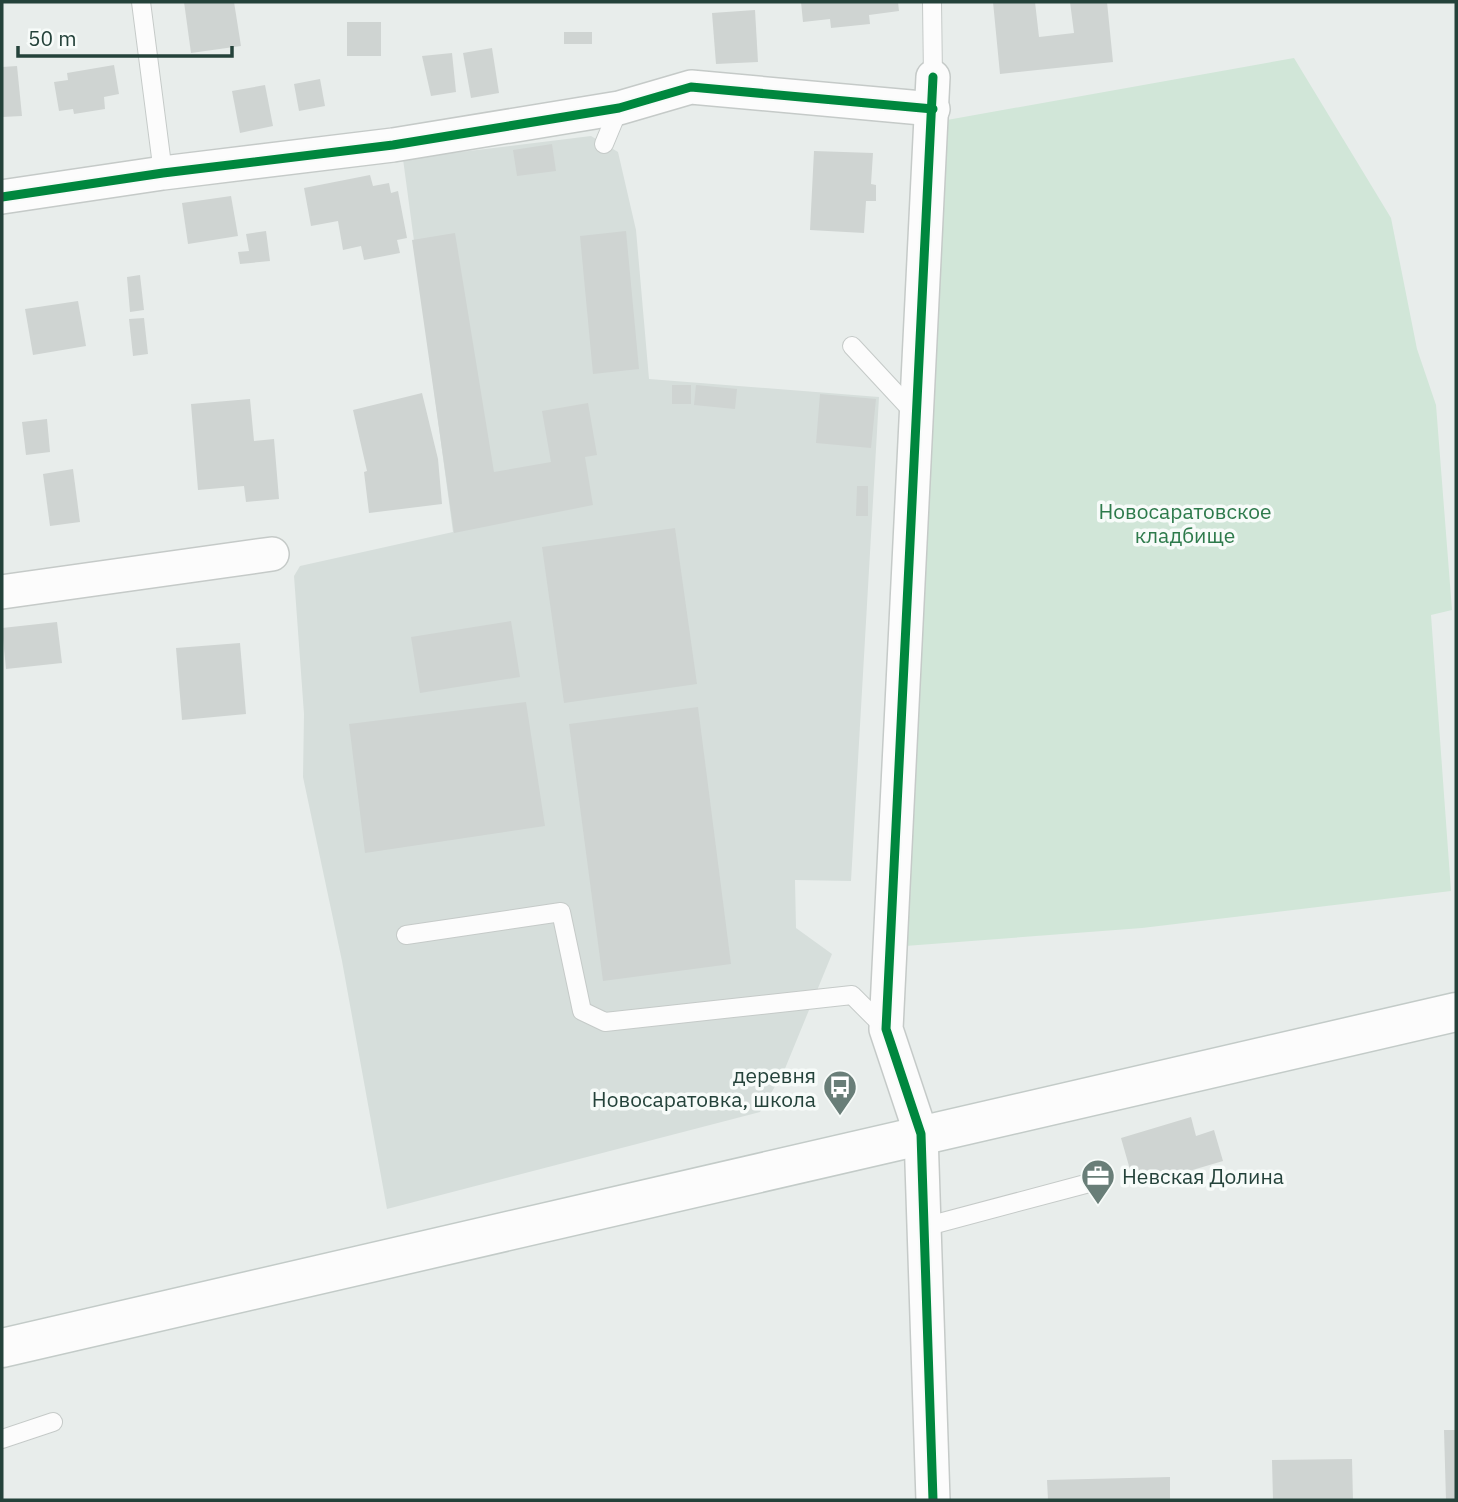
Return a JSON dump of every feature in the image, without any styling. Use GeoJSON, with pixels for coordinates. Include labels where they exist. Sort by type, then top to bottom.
{"type":"FeatureCollection","features":[{"type":"Feature","properties":{"kind":"main road"},"geometry":{"type":"LineString","coordinates":[[2,1348],[1456,1012]]}},
{"type":"Feature","properties":{"kind":"street"},"geometry":{"type":"LineString","coordinates":[[2,197],[163,173],[393,145],[618,108],[691,87],[933,93],[886,1029],[921,1134],[933,1500]]}},
{"type":"Feature","properties":{"kind":"street"},"geometry":{"type":"LineString","coordinates":[[2,592],[272,554]]}},
{"type":"Feature","properties":{"kind":"lane"},"geometry":{"type":"LineString","coordinates":[[141,2],[163,173]]}},
{"type":"Feature","properties":{"kind":"lane"},"geometry":{"type":"LineString","coordinates":[[932,2],[933,93]]}},
{"type":"Feature","properties":{"kind":"lane"},"geometry":{"type":"LineString","coordinates":[[604,144],[618,108]]}},
{"type":"Feature","properties":{"kind":"lane"},"geometry":{"type":"LineString","coordinates":[[852,346],[916,415]]}},
{"type":"Feature","properties":{"kind":"lane"},"geometry":{"type":"LineString","coordinates":[[406,935],[561,912],[582,1011],[605,1022],[852,995],[886,1029]]}},
{"type":"Feature","properties":{"kind":"lane"},"geometry":{"type":"LineString","coordinates":[[924,1227],[1093,1182]]}},
{"type":"Feature","properties":{"kind":"lane"},"geometry":{"type":"LineString","coordinates":[[2,1439],[53,1422]]}},
{"type":"Feature","properties":{"kind":"shaded area"},"geometry":{"type":"Polygon","coordinates":[[[591,136],[618,152],[636,230],[649,379],[879,397],[851,881],[795,880],[796,928],[832,954],[784,1071],[760,1112],[387,1209],[342,961],[303,777],[304,714],[294,576],[300,566],[453,532],[403,159],[591,136]]]}},
{"type":"Feature","properties":{"kind":"green space","name":"Новосаратовское кладбище"},"geometry":{"type":"Polygon","coordinates":[[[1294,58],[1391,218],[1417,349],[1436,405],[1452,610],[1431,615],[1451,891],[1142,928],[905,946],[947,120],[1294,58]]]}},
{"type":"Feature","properties":{"kind":"building"},"geometry":{"type":"Polygon","coordinates":[[[184,2],[234,2],[241,46],[191,53],[184,2]]]}},
{"type":"Feature","properties":{"kind":"building"},"geometry":{"type":"Polygon","coordinates":[[[801,2],[898,2],[899,11],[869,15],[870,24],[831,28],[830,19],[803,22],[801,2]]]}},
{"type":"Feature","properties":{"kind":"building"},"geometry":{"type":"Polygon","coordinates":[[[993,2],[1035,2],[1039,37],[1074,33],[1070,2],[1107,2],[1113,62],[1000,74],[993,2]]]}},
{"type":"Feature","properties":{"kind":"building"},"geometry":{"type":"Polygon","coordinates":[[[755,10],[758,62],[716,64],[712,13],[755,10]]]}},
{"type":"Feature","properties":{"kind":"building"},"geometry":{"type":"Polygon","coordinates":[[[347,22],[381,22],[381,56],[347,56],[347,22]]]}},
{"type":"Feature","properties":{"kind":"building"},"geometry":{"type":"Polygon","coordinates":[[[564,32],[592,32],[592,44],[564,44],[564,32]]]}},
{"type":"Feature","properties":{"kind":"building"},"geometry":{"type":"Polygon","coordinates":[[[492,48],[499,93],[471,98],[463,53],[492,48]]]}},
{"type":"Feature","properties":{"kind":"building"},"geometry":{"type":"Polygon","coordinates":[[[452,53],[456,92],[431,96],[422,56],[452,53]]]}},
{"type":"Feature","properties":{"kind":"building"},"geometry":{"type":"Polygon","coordinates":[[[114,65],[119,94],[104,97],[105,109],[74,114],[73,109],[59,111],[54,82],[68,80],[67,73],[114,65]]]}},
{"type":"Feature","properties":{"kind":"building"},"geometry":{"type":"Polygon","coordinates":[[[17,66],[22,116],[2,117],[2,67],[17,66]]]}},
{"type":"Feature","properties":{"kind":"building"},"geometry":{"type":"Polygon","coordinates":[[[320,79],[325,106],[299,111],[294,84],[320,79]]]}},
{"type":"Feature","properties":{"kind":"building"},"geometry":{"type":"Polygon","coordinates":[[[265,85],[273,126],[240,133],[232,91],[265,85]]]}},
{"type":"Feature","properties":{"kind":"building"},"geometry":{"type":"Polygon","coordinates":[[[552,144],[556,171],[517,176],[513,150],[552,144]]]}},
{"type":"Feature","properties":{"kind":"building"},"geometry":{"type":"Polygon","coordinates":[[[814,151],[873,153],[871,184],[876,185],[876,201],[866,201],[864,233],[810,230],[814,151]]]}},
{"type":"Feature","properties":{"kind":"building"},"geometry":{"type":"Polygon","coordinates":[[[370,175],[373,186],[389,183],[391,193],[398,191],[407,238],[397,240],[400,253],[364,260],[361,246],[343,250],[338,221],[311,226],[304,188],[370,175]]]}},
{"type":"Feature","properties":{"kind":"building"},"geometry":{"type":"Polygon","coordinates":[[[231,196],[238,236],[188,244],[182,203],[231,196]]]}},
{"type":"Feature","properties":{"kind":"building"},"geometry":{"type":"Polygon","coordinates":[[[266,231],[270,261],[240,264],[238,252],[249,251],[246,234],[266,231]]]}},
{"type":"Feature","properties":{"kind":"building"},"geometry":{"type":"Polygon","coordinates":[[[626,231],[639,369],[593,374],[580,236],[626,231]]]}},
{"type":"Feature","properties":{"kind":"building"},"geometry":{"type":"Polygon","coordinates":[[[455,233],[494,472],[551,462],[542,411],[588,403],[597,455],[585,457],[593,505],[454,533],[412,240],[455,233]]]}},
{"type":"Feature","properties":{"kind":"building"},"geometry":{"type":"Polygon","coordinates":[[[140,275],[144,310],[130,312],[127,277],[140,275]]]}},
{"type":"Feature","properties":{"kind":"building"},"geometry":{"type":"Polygon","coordinates":[[[78,301],[86,346],[33,355],[25,309],[78,301]]]}},
{"type":"Feature","properties":{"kind":"building"},"geometry":{"type":"Polygon","coordinates":[[[144,318],[148,354],[133,356],[129,319],[144,318]]]}},
{"type":"Feature","properties":{"kind":"building"},"geometry":{"type":"Polygon","coordinates":[[[672,385],[691,385],[691,404],[672,404],[672,385]]]}},
{"type":"Feature","properties":{"kind":"building"},"geometry":{"type":"Polygon","coordinates":[[[696,385],[737,389],[735,409],[694,405],[696,385]]]}},
{"type":"Feature","properties":{"kind":"building"},"geometry":{"type":"Polygon","coordinates":[[[422,393],[438,459],[442,504],[369,513],[364,472],[367,471],[353,410],[422,393]]]}},
{"type":"Feature","properties":{"kind":"building"},"geometry":{"type":"Polygon","coordinates":[[[820,394],[876,399],[871,448],[816,443],[820,394]]]}},
{"type":"Feature","properties":{"kind":"building"},"geometry":{"type":"Polygon","coordinates":[[[250,399],[254,441],[274,439],[279,499],[246,502],[244,486],[198,490],[191,404],[250,399]]]}},
{"type":"Feature","properties":{"kind":"building"},"geometry":{"type":"Polygon","coordinates":[[[47,419],[50,452],[26,455],[22,422],[47,419]]]}},
{"type":"Feature","properties":{"kind":"building"},"geometry":{"type":"Polygon","coordinates":[[[73,469],[80,522],[50,526],[43,474],[73,469]]]}},
{"type":"Feature","properties":{"kind":"building"},"geometry":{"type":"Polygon","coordinates":[[[857,486],[868,486],[868,516],[856,516],[857,486]]]}},
{"type":"Feature","properties":{"kind":"building"},"geometry":{"type":"Polygon","coordinates":[[[675,528],[697,684],[564,703],[542,547],[675,528]]]}},
{"type":"Feature","properties":{"kind":"building"},"geometry":{"type":"Polygon","coordinates":[[[511,621],[520,677],[420,693],[411,637],[511,621]]]}},
{"type":"Feature","properties":{"kind":"building"},"geometry":{"type":"Polygon","coordinates":[[[57,622],[62,663],[6,669],[2,628],[57,622]]]}},
{"type":"Feature","properties":{"kind":"building"},"geometry":{"type":"Polygon","coordinates":[[[240,643],[246,714],[182,720],[176,648],[240,643]]]}},
{"type":"Feature","properties":{"kind":"building"},"geometry":{"type":"Polygon","coordinates":[[[526,702],[545,826],[365,853],[349,724],[526,702]]]}},
{"type":"Feature","properties":{"kind":"building"},"geometry":{"type":"Polygon","coordinates":[[[698,707],[731,964],[603,981],[569,724],[698,707]]]}},
{"type":"Feature","properties":{"kind":"building"},"geometry":{"type":"Polygon","coordinates":[[[1191,1117],[1196,1136],[1214,1130],[1223,1161],[1135,1187],[1121,1138],[1191,1117]]]}},
{"type":"Feature","properties":{"kind":"building"},"geometry":{"type":"Polygon","coordinates":[[[1444,1430],[1456,1430],[1456,1500],[1446,1500],[1444,1430]]]}},
{"type":"Feature","properties":{"kind":"building"},"geometry":{"type":"Polygon","coordinates":[[[1352,1459],[1353,1500],[1273,1500],[1272,1460],[1352,1459]]]}},
{"type":"Feature","properties":{"kind":"building"},"geometry":{"type":"Polygon","coordinates":[[[1170,1477],[1170,1500],[1048,1500],[1047,1480],[1170,1477]]]}},
{"type":"Feature","properties":{"kind":"cycle path"},"geometry":{"type":"LineString","coordinates":[[933,77],[886,1029],[921,1134],[933,1500]]}},
{"type":"Feature","properties":{"kind":"cycle path"},"geometry":{"type":"LineString","coordinates":[[2,197],[163,173],[393,145],[619,108],[691,87],[933,109]]}},
{"type":"Feature","properties":{"kind":"place","name":"деревня Новосаратовка, школа"},"geometry":{"type":"Point","coordinates":[840,1117]}},
{"type":"Feature","properties":{"kind":"place","name":"Невская Долина"},"geometry":{"type":"Point","coordinates":[1098,1206]}}]}
